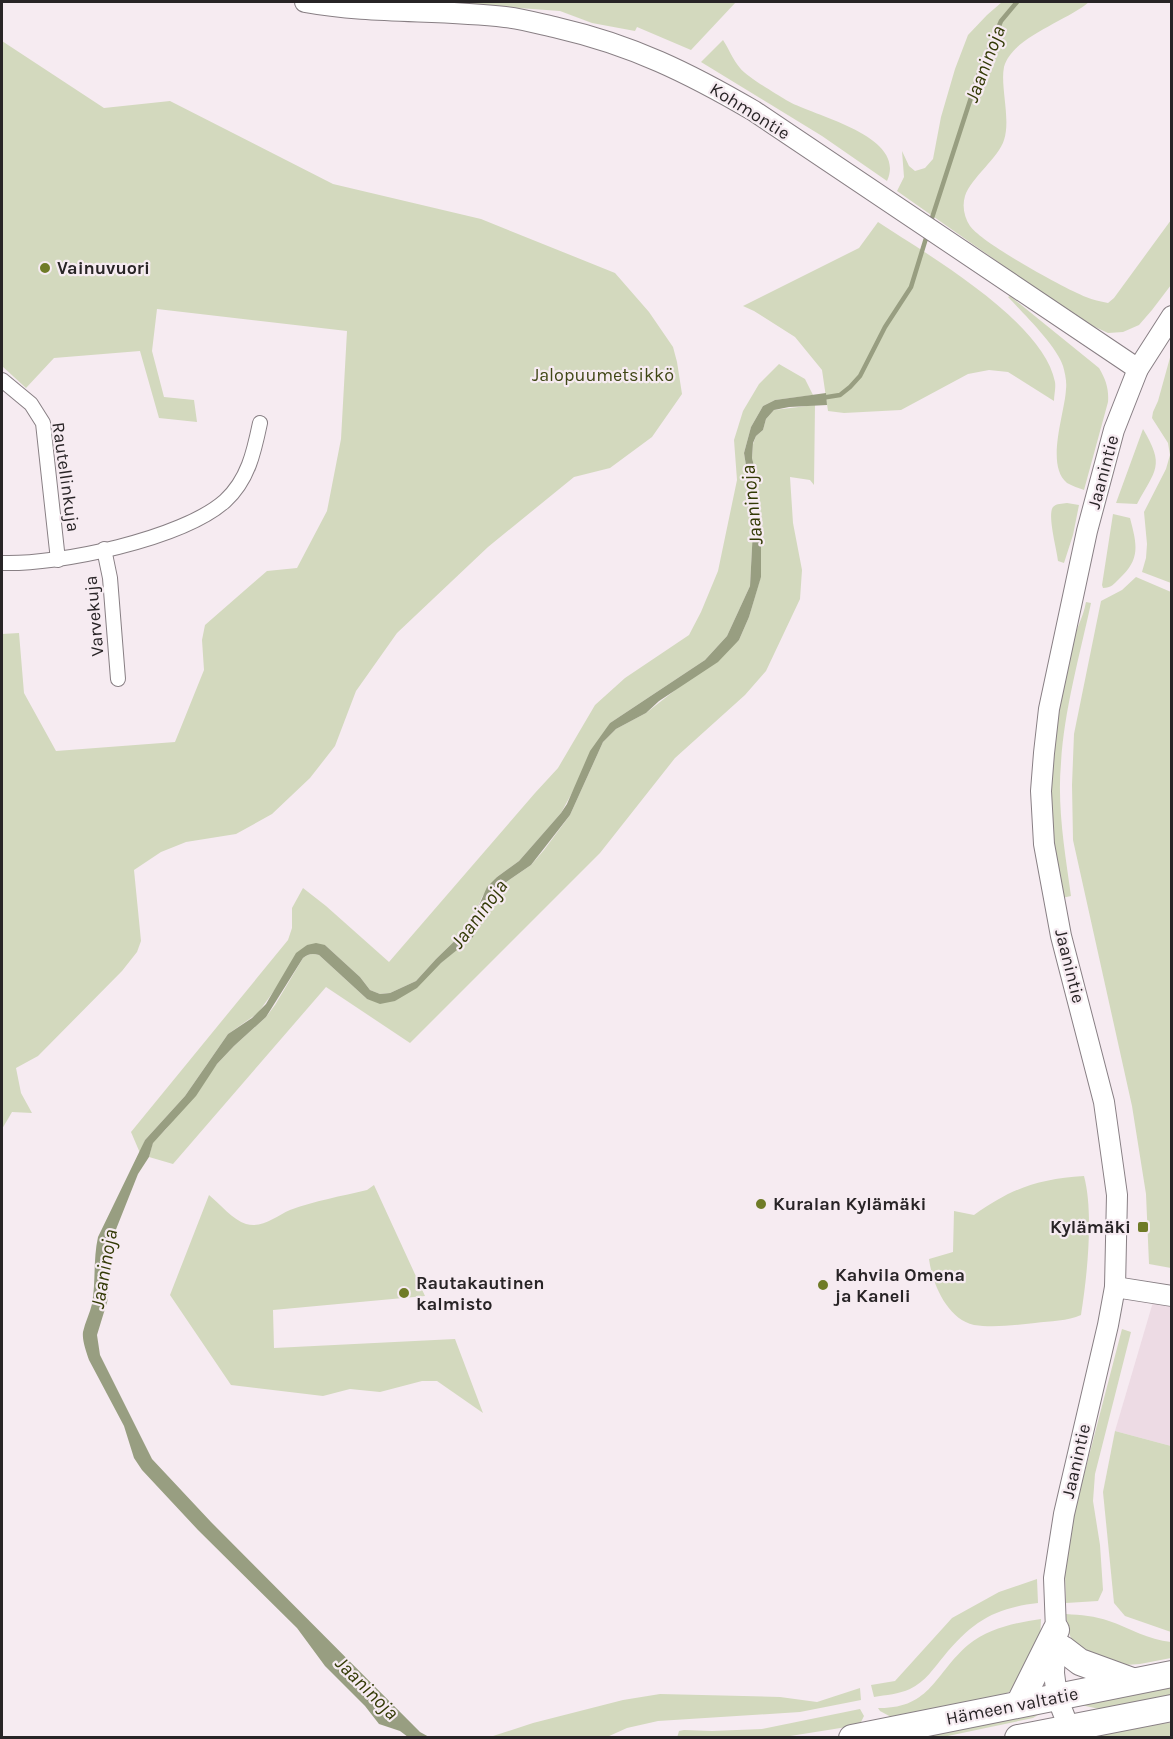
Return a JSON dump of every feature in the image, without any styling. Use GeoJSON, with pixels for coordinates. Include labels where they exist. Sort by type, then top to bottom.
{"type":"FeatureCollection","features":[{"type":"Feature","properties":{"kind":"highway"},"geometry":{"type":"LineString","coordinates":[[1019,1704],[1059,1640],[1080,1662],[1132,1682]]}},
{"type":"Feature","properties":{"kind":"highway","name":"Hämeen valtatie"},"geometry":{"type":"LineString","coordinates":[[852,1737],[1172,1674]]}},
{"type":"Feature","properties":{"kind":"highway","name":"Hämeen valtatie"},"geometry":{"type":"LineString","coordinates":[[1018,1737],[1172,1708]]}},
{"type":"Feature","properties":{"kind":"main road","name":"Kohmontie"},"geometry":{"type":"LineString","coordinates":[[305,2],[361,9],[521,19],[597,38],[651,57],[754,111],[1138,369]]}},
{"type":"Feature","properties":{"kind":"main road","name":"Jaanintie"},"geometry":{"type":"LineString","coordinates":[[1069,1728],[1054,1578],[1064,1514],[1115,1287],[1117,1195],[1104,1102],[1056,915],[1044,844],[1041,791],[1049,709],[1087,531],[1114,430],[1138,369],[1172,316]]}},
{"type":"Feature","properties":{"kind":"main road"},"geometry":{"type":"LineString","coordinates":[[1115,1287],[1172,1296]]}},
{"type":"Feature","properties":{"kind":"street","name":"Rautellinkuja"},"geometry":{"type":"LineString","coordinates":[[2,380],[31,404],[43,423],[58,560]]}},
{"type":"Feature","properties":{"kind":"street"},"geometry":{"type":"LineString","coordinates":[[2,563],[58,560],[133,543],[200,518],[225,501],[243,478],[250,466],[260,423]]}},
{"type":"Feature","properties":{"kind":"street","name":"Varvekuja"},"geometry":{"type":"LineString","coordinates":[[104,549],[110,578],[118,680]]}},
{"type":"Feature","properties":{"kind":"shaded area"},"geometry":{"type":"Polygon","coordinates":[[[1153,1302],[1171,1305],[1171,1446],[1115,1431],[1153,1302]]]}},
{"type":"Feature","properties":{"kind":"green space"},"geometry":{"type":"Polygon","coordinates":[[[435,2],[736,2],[691,50],[637,27],[635,31],[592,23],[560,11],[435,2]]]}},
{"type":"Feature","properties":{"kind":"green space"},"geometry":{"type":"Polygon","coordinates":[[[1002,2],[1089,2],[1029,38],[1009,56],[1003,75],[1006,122],[1004,140],[997,153],[968,189],[964,204],[966,219],[977,234],[1042,275],[1091,299],[1108,303],[1171,220],[1171,285],[1139,325],[1123,332],[1108,333],[1082,321],[897,191],[904,177],[902,151],[909,166],[915,171],[925,168],[933,159],[941,117],[968,35],[1002,2]]]}},
{"type":"Feature","properties":{"kind":"green space"},"geometry":{"type":"Polygon","coordinates":[[[723,40],[738,65],[755,80],[786,100],[854,129],[871,139],[884,151],[890,165],[887,181],[822,136],[701,62],[723,40]]]}},
{"type":"Feature","properties":{"kind":"green space","name":"Jalopuumetsikkö"},"geometry":{"type":"Polygon","coordinates":[[[2,41],[104,108],[170,101],[333,184],[481,219],[615,273],[649,312],[673,347],[682,394],[652,437],[610,468],[574,477],[488,547],[397,633],[356,691],[335,746],[310,778],[272,814],[236,834],[186,842],[161,852],[134,870],[141,941],[137,952],[122,971],[38,1056],[16,1068],[21,1093],[32,1113],[12,1112],[2,1129],[2,634],[19,633],[24,693],[56,751],[175,742],[204,670],[202,640],[205,625],[267,571],[297,568],[327,511],[341,439],[347,331],[157,309],[152,351],[164,397],[194,400],[197,422],[159,418],[140,351],[54,358],[26,388],[2,366],[2,41]]]}},
{"type":"Feature","properties":{"kind":"green space"},"geometry":{"type":"Polygon","coordinates":[[[878,222],[953,271],[1007,313],[1029,336],[1046,359],[1055,382],[1054,401],[1008,372],[989,370],[968,374],[901,410],[844,413],[828,411],[822,370],[795,337],[743,306],[859,248],[878,222]]]}},
{"type":"Feature","properties":{"kind":"green space"},"geometry":{"type":"Polygon","coordinates":[[[1010,296],[1099,368],[1105,381],[1108,402],[1084,490],[1067,483],[1057,464],[1058,438],[1066,386],[1060,358],[1008,297],[1010,296]]]}},
{"type":"Feature","properties":{"kind":"green space"},"geometry":{"type":"Polygon","coordinates":[[[1171,354],[1171,583],[1142,572],[1147,544],[1144,512],[1166,469],[1170,455],[1168,443],[1152,418],[1171,354]]]}},
{"type":"Feature","properties":{"kind":"green space"},"geometry":{"type":"Polygon","coordinates":[[[779,364],[805,379],[813,395],[775,400],[763,406],[751,427],[744,453],[753,529],[750,586],[727,636],[705,660],[610,723],[561,813],[519,861],[497,877],[482,897],[470,926],[416,981],[390,993],[380,994],[370,990],[360,977],[325,945],[307,945],[258,1013],[228,1034],[185,1096],[145,1140],[140,1153],[131,1132],[288,940],[292,928],[292,908],[303,888],[389,962],[558,768],[595,705],[625,678],[689,635],[718,571],[737,480],[734,440],[743,411],[759,384],[779,364]]]}},
{"type":"Feature","properties":{"kind":"green space"},"geometry":{"type":"Polygon","coordinates":[[[815,405],[814,485],[810,480],[790,477],[793,523],[802,570],[800,599],[766,671],[745,695],[675,758],[600,853],[410,1043],[326,987],[173,1164],[149,1157],[153,1142],[166,1129],[217,1064],[266,1017],[303,958],[310,954],[319,955],[367,999],[395,1001],[472,937],[496,889],[531,865],[544,850],[570,815],[603,742],[616,729],[646,713],[739,640],[749,617],[761,576],[761,544],[756,501],[758,482],[752,458],[753,444],[756,436],[763,430],[766,419],[774,410],[815,405]]]}},
{"type":"Feature","properties":{"kind":"green space"},"geometry":{"type":"Polygon","coordinates":[[[1143,429],[1150,441],[1156,460],[1153,475],[1137,504],[1116,503],[1143,429]]]}},
{"type":"Feature","properties":{"kind":"green space"},"geometry":{"type":"Polygon","coordinates":[[[1058,504],[1079,505],[1064,563],[1058,561],[1051,511],[1058,504]]]}},
{"type":"Feature","properties":{"kind":"green space"},"geometry":{"type":"Polygon","coordinates":[[[1113,514],[1130,518],[1135,551],[1131,565],[1126,572],[1112,585],[1103,588],[1102,585],[1113,514]]]}},
{"type":"Feature","properties":{"kind":"green space"},"geometry":{"type":"Polygon","coordinates":[[[1136,577],[1171,592],[1171,1268],[1149,1264],[1146,1194],[1132,1106],[1073,840],[1074,734],[1101,601],[1122,590],[1136,577]]]}},
{"type":"Feature","properties":{"kind":"green space"},"geometry":{"type":"Polygon","coordinates":[[[1086,602],[1091,603],[1069,703],[1061,763],[1061,813],[1071,896],[1062,898],[1055,854],[1050,795],[1052,747],[1070,649],[1086,602]]]}},
{"type":"Feature","properties":{"kind":"green space"},"geometry":{"type":"Polygon","coordinates":[[[1084,1176],[1089,1226],[1081,1315],[1059,1320],[997,1326],[974,1325],[956,1316],[937,1289],[929,1259],[953,1252],[954,1211],[974,1215],[1026,1186],[1084,1176]]]}},
{"type":"Feature","properties":{"kind":"green space"},"geometry":{"type":"Polygon","coordinates":[[[374,1185],[425,1296],[273,1310],[274,1348],[455,1339],[483,1413],[437,1381],[422,1381],[380,1392],[350,1389],[323,1396],[231,1385],[170,1295],[209,1195],[236,1219],[246,1224],[258,1225],[290,1210],[367,1190],[374,1185]]]}},
{"type":"Feature","properties":{"kind":"green space"},"geometry":{"type":"Polygon","coordinates":[[[1122,1329],[1131,1332],[1095,1474],[1093,1501],[1100,1545],[1103,1590],[1098,1601],[1066,1603],[1065,1575],[1072,1521],[1122,1329]]]}},
{"type":"Feature","properties":{"kind":"green space"},"geometry":{"type":"Polygon","coordinates":[[[1115,1431],[1171,1446],[1171,1632],[1125,1616],[1114,1603],[1103,1492],[1115,1431]]]}},
{"type":"Feature","properties":{"kind":"green space"},"geometry":{"type":"Polygon","coordinates":[[[1037,1579],[1038,1603],[1022,1605],[985,1619],[964,1634],[920,1683],[901,1692],[874,1697],[871,1685],[895,1681],[952,1618],[999,1592],[1037,1579]]]}},
{"type":"Feature","properties":{"kind":"green space"},"geometry":{"type":"Polygon","coordinates":[[[1066,1614],[1104,1619],[1147,1636],[1171,1642],[1171,1658],[1140,1664],[1110,1666],[1076,1650],[1068,1631],[1066,1614]]]}},
{"type":"Feature","properties":{"kind":"green space"},"geometry":{"type":"Polygon","coordinates":[[[1041,1619],[1040,1642],[1012,1690],[1002,1696],[893,1718],[878,1708],[896,1707],[910,1703],[921,1696],[968,1645],[985,1634],[1041,1619]]]}},
{"type":"Feature","properties":{"kind":"green space"},"geometry":{"type":"Polygon","coordinates":[[[1171,1683],[1171,1698],[1104,1710],[1081,1705],[1171,1683]]]}},
{"type":"Feature","properties":{"kind":"green space"},"geometry":{"type":"Polygon","coordinates":[[[860,1688],[861,1700],[800,1712],[658,1721],[627,1728],[607,1737],[490,1737],[533,1723],[623,1700],[660,1694],[780,1697],[817,1702],[860,1688]]]}},
{"type":"Feature","properties":{"kind":"green space"},"geometry":{"type":"Polygon","coordinates":[[[860,1709],[864,1716],[861,1722],[853,1726],[784,1737],[677,1738],[679,1731],[684,1730],[762,1729],[860,1709]]]}},
{"type":"Feature","properties":{"kind":"green space"},"geometry":{"type":"Polygon","coordinates":[[[1041,1713],[1033,1718],[943,1737],[899,1738],[1041,1713]]]}},
{"type":"Feature","properties":{"kind":"green space"},"geometry":{"type":"Polygon","coordinates":[[[1171,1723],[1171,1737],[1079,1738],[1140,1724],[1171,1723]]]}},
{"type":"Feature","properties":{"kind":"water"},"geometry":{"type":"Polygon","coordinates":[[[826,393],[827,405],[774,410],[766,419],[763,430],[756,436],[753,443],[752,458],[758,482],[756,501],[761,544],[761,577],[749,617],[739,640],[718,662],[659,701],[646,713],[616,729],[603,742],[570,815],[531,865],[496,889],[484,909],[473,937],[441,963],[417,988],[395,1001],[380,1004],[367,999],[319,955],[310,954],[303,958],[266,1017],[217,1064],[196,1096],[153,1143],[109,1247],[108,1299],[97,1335],[100,1355],[152,1459],[211,1522],[420,1732],[429,1737],[408,1737],[400,1731],[379,1724],[365,1706],[325,1666],[297,1628],[198,1530],[142,1470],[134,1458],[124,1426],[84,1346],[83,1332],[92,1304],[98,1237],[145,1140],[185,1096],[228,1034],[252,1018],[266,1004],[296,953],[307,945],[316,943],[325,945],[360,977],[370,990],[380,994],[390,993],[416,981],[470,926],[487,887],[519,861],[561,813],[590,751],[610,723],[705,660],[727,636],[750,586],[753,529],[744,453],[751,427],[763,406],[775,400],[826,393]]]}},
{"type":"Feature","properties":{"kind":"waterway","name":"Jaaninoja"},"geometry":{"type":"LineString","coordinates":[[930,224],[979,73],[1001,21],[1017,2]]}},
{"type":"Feature","properties":{"kind":"waterway","name":"Jaaninoja"},"geometry":{"type":"LineString","coordinates":[[821,398],[840,395],[860,376],[885,327],[911,287],[927,235]]}},
{"type":"Feature","properties":{"kind":"place","name":"Vainuvuori"},"geometry":{"type":"Point","coordinates":[45,268]}},
{"type":"Feature","properties":{"kind":"place","name":"Kuralan Kylämäki"},"geometry":{"type":"Point","coordinates":[761,1204]}},
{"type":"Feature","properties":{"kind":"place","name":"Kylämäki"},"geometry":{"type":"Point","coordinates":[1143,1227]}},
{"type":"Feature","properties":{"kind":"place","name":"Kahvila Omena ja Kaneli"},"geometry":{"type":"Point","coordinates":[823,1285]}},
{"type":"Feature","properties":{"kind":"place","name":"Rautakautinen kalmisto"},"geometry":{"type":"Point","coordinates":[404,1293]}}]}
